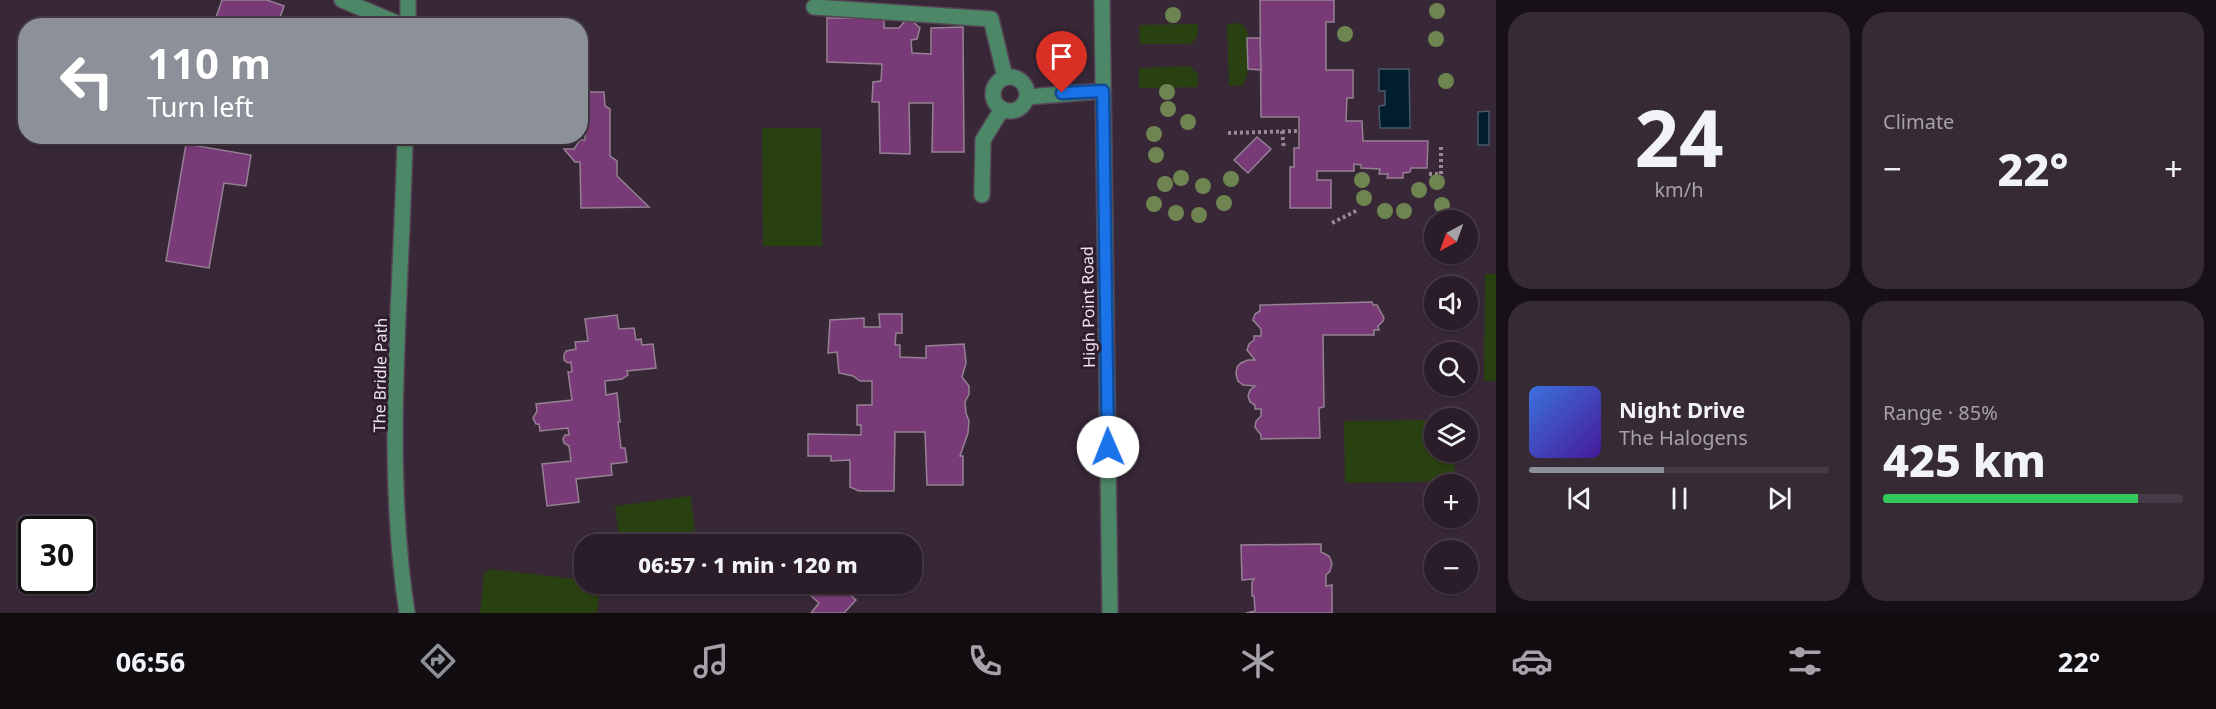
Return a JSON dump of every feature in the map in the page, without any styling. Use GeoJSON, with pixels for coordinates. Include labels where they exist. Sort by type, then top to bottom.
{"type":"FeatureCollection","features":[{"type":"Feature","properties":{"kind":"street"},"geometry":{"type":"LineString","coordinates":[[342,0],[386,18]]}},
{"type":"Feature","properties":{"kind":"street"},"geometry":{"type":"LineString","coordinates":[[407,18],[408,0]]}},
{"type":"Feature","properties":{"kind":"street","name":"High Point Road"},"geometry":{"type":"LineString","coordinates":[[1102,0],[1110,613]]}},
{"type":"Feature","properties":{"kind":"street"},"geometry":{"type":"LineString","coordinates":[[814,7],[991,19],[1005,77]]}},
{"type":"Feature","properties":{"kind":"street"},"geometry":{"type":"LineString","coordinates":[[1011,76],[1022,81],[1027,91],[1027,97],[1018,110],[1002,109],[994,100],[993,89],[1005,77],[1011,76]]}},
{"type":"Feature","properties":{"kind":"street"},"geometry":{"type":"LineString","coordinates":[[1027,97],[1103,91]]}},
{"type":"Feature","properties":{"kind":"street"},"geometry":{"type":"LineString","coordinates":[[982,195],[983,140],[1002,109]]}},
{"type":"Feature","properties":{"kind":"street","name":"The Bridle Path"},"geometry":{"type":"LineString","coordinates":[[405,144],[396,484],[402,581],[407,613]]}},
{"type":"Feature","properties":{"kind":"path"},"geometry":{"type":"LineString","coordinates":[[1282,131],[1284,149]]}},
{"type":"Feature","properties":{"kind":"path"},"geometry":{"type":"LineString","coordinates":[[1228,133],[1299,131]]}},
{"type":"Feature","properties":{"kind":"path"},"geometry":{"type":"LineString","coordinates":[[1429,174],[1441,174],[1441,144]]}},
{"type":"Feature","properties":{"kind":"path"},"geometry":{"type":"LineString","coordinates":[[1332,223],[1358,210]]}},
{"type":"Feature","properties":{"kind":"green space"},"geometry":{"type":"Polygon","coordinates":[[[1242,23],[1249,37],[1248,69],[1244,85],[1229,86],[1227,24],[1242,23]]]}},
{"type":"Feature","properties":{"kind":"green space"},"geometry":{"type":"Polygon","coordinates":[[[1198,24],[1196,38],[1189,44],[1140,44],[1139,25],[1198,24]]]}},
{"type":"Feature","properties":{"kind":"green space"},"geometry":{"type":"Polygon","coordinates":[[[1190,66],[1198,74],[1198,87],[1139,88],[1139,68],[1190,66]]]}},
{"type":"Feature","properties":{"kind":"green space"},"geometry":{"type":"Polygon","coordinates":[[[762,128],[821,128],[822,246],[763,246],[762,128]]]}},
{"type":"Feature","properties":{"kind":"green space"},"geometry":{"type":"Polygon","coordinates":[[[1485,274],[1496,274],[1496,381],[1484,381],[1485,274]]]}},
{"type":"Feature","properties":{"kind":"green space"},"geometry":{"type":"Polygon","coordinates":[[[1424,420],[1424,462],[1454,462],[1455,474],[1424,474],[1424,482],[1345,483],[1344,421],[1424,420]]]}},
{"type":"Feature","properties":{"kind":"green space"},"geometry":{"type":"Polygon","coordinates":[[[691,496],[695,531],[672,534],[619,534],[615,506],[691,496]]]}},
{"type":"Feature","properties":{"kind":"green space"},"geometry":{"type":"Polygon","coordinates":[[[489,569],[574,579],[574,594],[599,594],[597,613],[480,613],[484,574],[489,569]]]}},
{"type":"Feature","properties":{"kind":"water"},"geometry":{"type":"Polygon","coordinates":[[[1379,69],[1409,69],[1410,128],[1380,128],[1379,106],[1385,105],[1385,91],[1379,91],[1379,69]]]}},
{"type":"Feature","properties":{"kind":"water"},"geometry":{"type":"Polygon","coordinates":[[[1489,111],[1489,145],[1478,145],[1478,112],[1489,111]]]}},
{"type":"Feature","properties":{"kind":"building"},"geometry":{"type":"Polygon","coordinates":[[[222,0],[267,0],[284,6],[280,18],[216,18],[222,0]]]}},
{"type":"Feature","properties":{"kind":"building"},"geometry":{"type":"Polygon","coordinates":[[[1260,0],[1334,0],[1334,22],[1326,22],[1326,70],[1353,70],[1353,98],[1347,98],[1346,121],[1362,121],[1363,141],[1428,141],[1427,168],[1411,168],[1410,172],[1403,173],[1403,178],[1387,178],[1388,174],[1379,174],[1380,169],[1361,168],[1361,165],[1354,164],[1354,171],[1317,171],[1317,180],[1331,180],[1331,208],[1290,208],[1290,167],[1294,167],[1294,148],[1299,148],[1299,117],[1261,117],[1260,0]]]}},
{"type":"Feature","properties":{"kind":"building"},"geometry":{"type":"Polygon","coordinates":[[[827,18],[884,18],[884,28],[899,28],[904,22],[911,20],[920,28],[917,39],[911,40],[912,53],[931,54],[931,28],[963,27],[964,152],[932,152],[933,103],[909,103],[910,154],[880,153],[879,102],[872,102],[873,82],[881,81],[882,64],[827,62],[827,18]]]}},
{"type":"Feature","properties":{"kind":"building"},"geometry":{"type":"Polygon","coordinates":[[[1247,38],[1260,38],[1261,70],[1248,69],[1247,38]]]}},
{"type":"Feature","properties":{"kind":"building"},"geometry":{"type":"Polygon","coordinates":[[[588,92],[604,92],[605,106],[610,109],[610,156],[617,161],[617,176],[649,207],[581,208],[580,162],[575,162],[564,149],[574,149],[577,144],[588,144],[588,92]]]}},
{"type":"Feature","properties":{"kind":"building"},"geometry":{"type":"Polygon","coordinates":[[[1257,137],[1271,149],[1248,173],[1234,160],[1257,137]]]}},
{"type":"Feature","properties":{"kind":"building"},"geometry":{"type":"Polygon","coordinates":[[[186,144],[251,155],[246,186],[224,183],[209,268],[166,261],[186,144]]]}},
{"type":"Feature","properties":{"kind":"building"},"geometry":{"type":"Polygon","coordinates":[[[1372,302],[1373,305],[1377,305],[1384,318],[1378,326],[1379,330],[1374,330],[1374,335],[1323,335],[1324,407],[1319,408],[1320,438],[1261,439],[1255,427],[1256,421],[1261,416],[1261,409],[1255,409],[1255,405],[1250,402],[1248,396],[1250,390],[1255,386],[1243,385],[1238,381],[1236,374],[1237,367],[1241,363],[1255,360],[1247,350],[1254,336],[1261,336],[1261,329],[1253,320],[1255,314],[1260,311],[1260,305],[1372,302]]]}},
{"type":"Feature","properties":{"kind":"building"},"geometry":{"type":"Polygon","coordinates":[[[879,314],[902,314],[902,333],[896,333],[895,345],[900,345],[900,357],[926,358],[926,346],[964,344],[966,363],[962,377],[969,386],[969,394],[965,402],[969,421],[968,433],[960,456],[963,456],[963,485],[927,485],[925,432],[895,432],[894,491],[859,491],[850,487],[850,460],[831,461],[831,456],[808,456],[808,434],[861,435],[861,425],[857,425],[857,405],[872,405],[872,381],[860,381],[853,376],[839,373],[837,352],[828,353],[830,320],[864,318],[864,327],[880,327],[879,314]]]}},
{"type":"Feature","properties":{"kind":"building"},"geometry":{"type":"Polygon","coordinates":[[[617,315],[619,329],[634,328],[636,340],[641,339],[642,345],[653,344],[656,368],[627,371],[628,375],[622,379],[605,381],[606,395],[617,393],[621,448],[625,448],[627,462],[611,464],[612,475],[576,479],[579,502],[547,506],[542,464],[571,461],[569,446],[564,443],[563,439],[565,435],[569,435],[568,428],[540,431],[539,424],[536,424],[533,418],[537,411],[536,404],[572,400],[568,372],[572,372],[571,362],[564,360],[566,351],[576,349],[575,342],[588,341],[585,319],[617,315]]]}},
{"type":"Feature","properties":{"kind":"building"},"geometry":{"type":"Polygon","coordinates":[[[1321,544],[1321,552],[1329,556],[1332,563],[1326,575],[1326,586],[1332,585],[1332,613],[1246,613],[1255,611],[1254,596],[1252,596],[1254,579],[1242,580],[1241,545],[1321,544]]]}},
{"type":"Feature","properties":{"kind":"building"},"geometry":{"type":"Polygon","coordinates":[[[849,594],[856,600],[844,613],[811,613],[819,603],[810,595],[849,594]]]}},
{"type":"Feature","properties":{"kind":"route"},"geometry":{"type":"LineString","coordinates":[[1062,93],[1103,91],[1108,447]]}}]}
